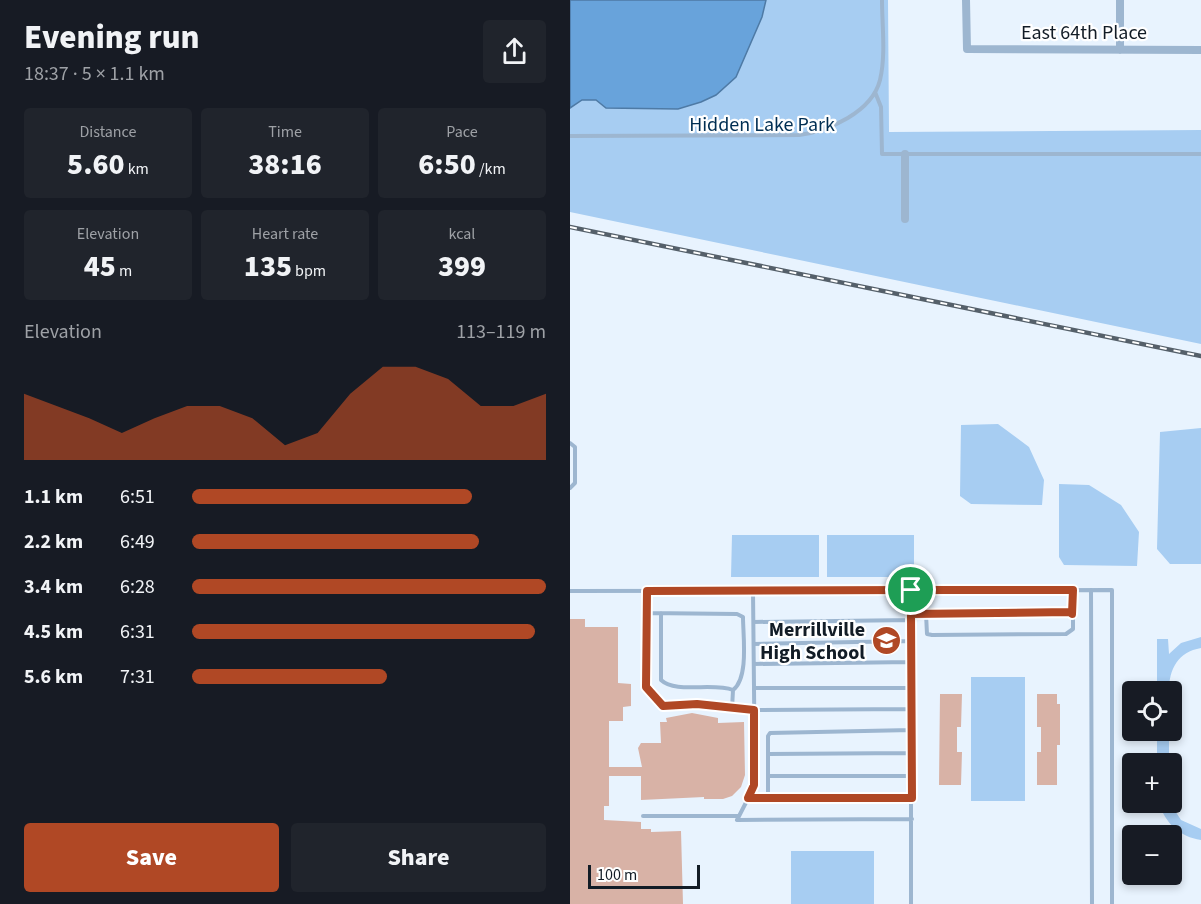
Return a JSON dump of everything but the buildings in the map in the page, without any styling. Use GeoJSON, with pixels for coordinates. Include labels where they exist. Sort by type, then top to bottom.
{"type":"FeatureCollection","features":[{"type":"Feature","properties":{"kind":"street","name":"East 64th Place"},"geometry":{"type":"LineString","coordinates":[[966,0],[967,49],[1201,50]]}},
{"type":"Feature","properties":{"kind":"street"},"geometry":{"type":"LineString","coordinates":[[1120,0],[1120,50]]}},
{"type":"Feature","properties":{"kind":"street"},"geometry":{"type":"LineString","coordinates":[[905,154],[905,219]]}},
{"type":"Feature","properties":{"kind":"lane"},"geometry":{"type":"LineString","coordinates":[[570,136],[812,133],[846,118],[875,92],[880,79],[882,0]]}},
{"type":"Feature","properties":{"kind":"lane"},"geometry":{"type":"LineString","coordinates":[[875,92],[881,107],[882,154],[1201,154]]}},
{"type":"Feature","properties":{"kind":"lane"},"geometry":{"type":"LineString","coordinates":[[570,443],[575,447],[575,483],[570,489]]}},
{"type":"Feature","properties":{"kind":"lane"},"geometry":{"type":"LineString","coordinates":[[911,590],[911,904]]}},
{"type":"Feature","properties":{"kind":"lane"},"geometry":{"type":"LineString","coordinates":[[926,614],[927,634],[932,635],[1066,634],[1073,629],[1073,590]]}},
{"type":"Feature","properties":{"kind":"lane"},"geometry":{"type":"LineString","coordinates":[[1091,590],[1092,904]]}},
{"type":"Feature","properties":{"kind":"lane"},"geometry":{"type":"LineString","coordinates":[[570,591],[1112,590],[1112,904]]}},
{"type":"Feature","properties":{"kind":"lane"},"geometry":{"type":"LineString","coordinates":[[647,591],[646,687],[663,706],[697,704],[754,710],[911,709]]}},
{"type":"Feature","properties":{"kind":"lane"},"geometry":{"type":"LineString","coordinates":[[753,591],[754,785],[737,820],[912,819]]}},
{"type":"Feature","properties":{"kind":"lane"},"geometry":{"type":"LineString","coordinates":[[911,614],[1070,612],[1072,614]]}},
{"type":"Feature","properties":{"kind":"lane"},"geometry":{"type":"LineString","coordinates":[[647,613],[754,614]]}},
{"type":"Feature","properties":{"kind":"lane"},"geometry":{"type":"LineString","coordinates":[[661,613],[661,680],[672,686],[724,686],[734,690]]}},
{"type":"Feature","properties":{"kind":"lane"},"geometry":{"type":"LineString","coordinates":[[732,709],[734,690],[740,685],[743,676],[743,617],[741,615]]}},
{"type":"Feature","properties":{"kind":"lane"},"geometry":{"type":"LineString","coordinates":[[754,621],[911,620]]}},
{"type":"Feature","properties":{"kind":"lane"},"geometry":{"type":"LineString","coordinates":[[754,644],[911,641]]}},
{"type":"Feature","properties":{"kind":"lane"},"geometry":{"type":"LineString","coordinates":[[754,664],[911,662]]}},
{"type":"Feature","properties":{"kind":"lane"},"geometry":{"type":"LineString","coordinates":[[754,688],[911,688]]}},
{"type":"Feature","properties":{"kind":"lane"},"geometry":{"type":"LineString","coordinates":[[768,798],[768,736],[770,733],[911,730]]}},
{"type":"Feature","properties":{"kind":"lane"},"geometry":{"type":"LineString","coordinates":[[768,754],[911,753]]}},
{"type":"Feature","properties":{"kind":"lane"},"geometry":{"type":"LineString","coordinates":[[768,776],[911,776]]}},
{"type":"Feature","properties":{"kind":"lane"},"geometry":{"type":"LineString","coordinates":[[748,798],[912,798]]}},
{"type":"Feature","properties":{"kind":"lane"},"geometry":{"type":"LineString","coordinates":[[643,816],[739,816]]}},
{"type":"Feature","properties":{"kind":"green space","name":"Hidden Lake Park"},"geometry":{"type":"Polygon","coordinates":[[[570,0],[888,0],[889,132],[1201,130],[1201,344],[570,212],[570,0]]]}},
{"type":"Feature","properties":{"kind":"green space"},"geometry":{"type":"Polygon","coordinates":[[[998,424],[1029,447],[1044,480],[1042,505],[971,504],[960,496],[961,425],[998,424]]]}},
{"type":"Feature","properties":{"kind":"green space"},"geometry":{"type":"Polygon","coordinates":[[[1201,428],[1201,564],[1170,564],[1157,549],[1160,432],[1201,428]]]}},
{"type":"Feature","properties":{"kind":"green space"},"geometry":{"type":"Polygon","coordinates":[[[1059,484],[1089,485],[1121,505],[1139,532],[1137,566],[1064,565],[1059,557],[1059,484]]]}},
{"type":"Feature","properties":{"kind":"green space"},"geometry":{"type":"Polygon","coordinates":[[[732,535],[819,535],[819,577],[731,577],[732,535]]]}},
{"type":"Feature","properties":{"kind":"green space"},"geometry":{"type":"Polygon","coordinates":[[[827,535],[914,535],[914,577],[827,577],[827,535]]]}},
{"type":"Feature","properties":{"kind":"green space"},"geometry":{"type":"Polygon","coordinates":[[[1201,637],[1201,648],[1186,653],[1176,663],[1170,681],[1157,681],[1157,639],[1168,639],[1169,654],[1181,643],[1201,637]]]}},
{"type":"Feature","properties":{"kind":"green space"},"geometry":{"type":"Polygon","coordinates":[[[971,677],[1025,677],[1025,801],[971,801],[971,677]]]}},
{"type":"Feature","properties":{"kind":"green space"},"geometry":{"type":"Polygon","coordinates":[[[1157,741],[1169,741],[1169,753],[1157,753],[1157,741]]]}},
{"type":"Feature","properties":{"kind":"green space"},"geometry":{"type":"Polygon","coordinates":[[[1163,813],[1176,813],[1181,820],[1201,829],[1201,840],[1186,836],[1182,833],[1182,825],[1171,825],[1163,813]]]}},
{"type":"Feature","properties":{"kind":"green space"},"geometry":{"type":"Polygon","coordinates":[[[791,851],[874,851],[874,904],[791,904],[791,851]]]}},
{"type":"Feature","properties":{"kind":"shaded area"},"geometry":{"type":"Polygon","coordinates":[[[570,0],[766,0],[762,17],[736,77],[716,95],[678,109],[606,108],[596,100],[582,100],[570,108],[570,0]]]}},
{"type":"Feature","properties":{"kind":"railway"},"geometry":{"type":"LineString","coordinates":[[570,227],[1201,356]]}},
{"type":"Feature","properties":{"kind":"place","name":"Merrillville High School"},"geometry":{"type":"Point","coordinates":[886,641]}},
{"type":"Feature","properties":{"kind":"route"},"geometry":{"type":"LineString","coordinates":[[911,590],[1073,590],[1072,614],[1070,612],[911,614],[912,798],[748,798],[754,785],[754,710],[736,710],[697,704],[663,706],[646,687],[647,591],[911,590]]}}]}
